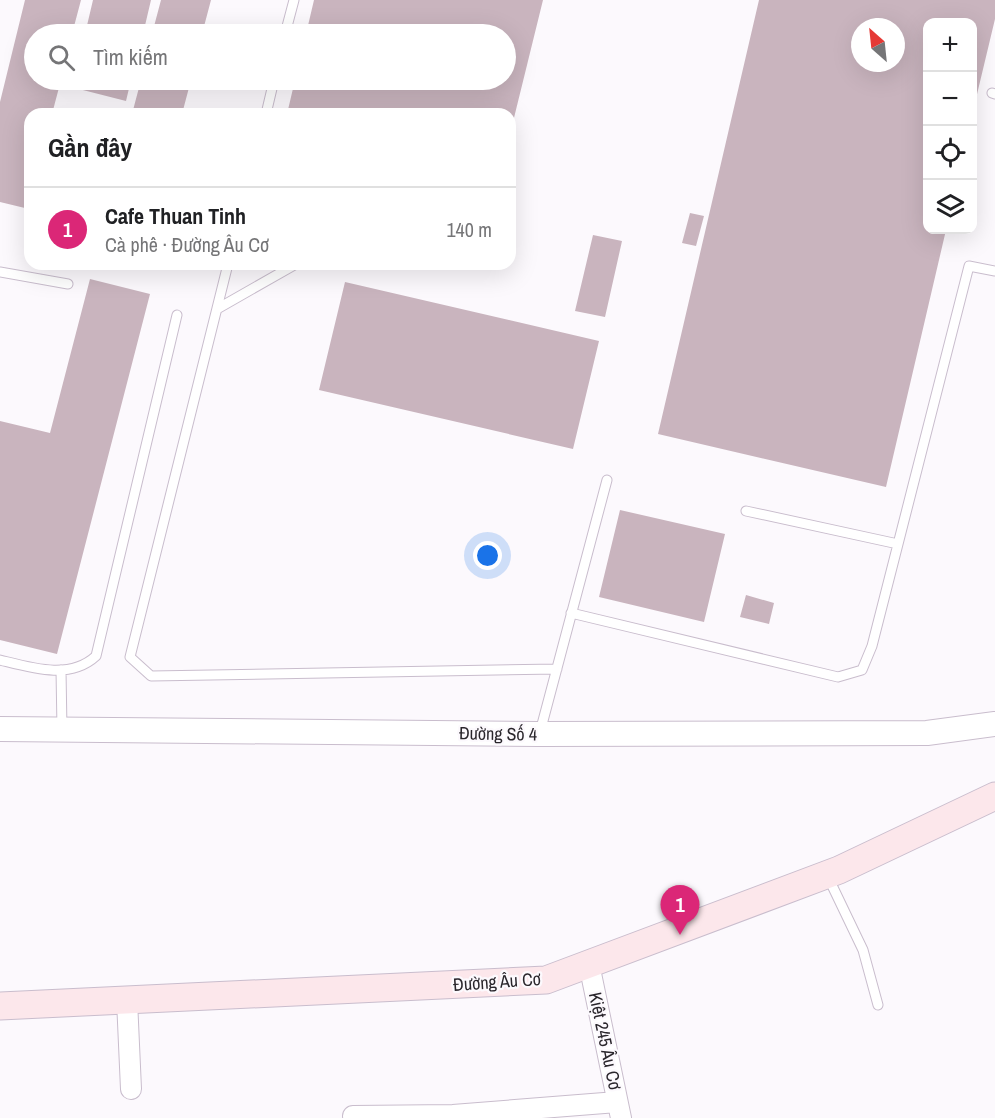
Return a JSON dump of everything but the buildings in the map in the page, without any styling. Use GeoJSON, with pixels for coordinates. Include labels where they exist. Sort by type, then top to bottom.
{"type":"FeatureCollection","features":[{"type":"Feature","properties":{"kind":"main road","name":"Đường Âu Cơ"},"geometry":{"type":"LineString","coordinates":[[0,1006],[546,980],[827,875],[995,796]]}},
{"type":"Feature","properties":{"kind":"street","name":"Đường Số 4"},"geometry":{"type":"LineString","coordinates":[[0,729],[539,734],[927,733],[995,724]]}},
{"type":"Feature","properties":{"kind":"street","name":"Kiệt 245 Âu Cơ"},"geometry":{"type":"LineString","coordinates":[[589,964],[619,1110]]}},
{"type":"Feature","properties":{"kind":"street"},"geometry":{"type":"LineString","coordinates":[[127,1000],[131,1089]]}},
{"type":"Feature","properties":{"kind":"street"},"geometry":{"type":"LineString","coordinates":[[353,1116],[619,1110]]}},
{"type":"Feature","properties":{"kind":"lane"},"geometry":{"type":"LineString","coordinates":[[288,24],[294,0]]}},
{"type":"Feature","properties":{"kind":"lane"},"geometry":{"type":"LineString","coordinates":[[267,108],[272,90]]}},
{"type":"Feature","properties":{"kind":"lane"},"geometry":{"type":"LineString","coordinates":[[571,614],[838,677],[862,670],[872,646],[969,266],[995,271]]}},
{"type":"Feature","properties":{"kind":"lane"},"geometry":{"type":"LineString","coordinates":[[227,270],[130,657],[151,676],[557,669]]}},
{"type":"Feature","properties":{"kind":"lane"},"geometry":{"type":"LineString","coordinates":[[217,309],[285,270]]}},
{"type":"Feature","properties":{"kind":"lane"},"geometry":{"type":"LineString","coordinates":[[0,272],[68,284]]}},
{"type":"Feature","properties":{"kind":"lane"},"geometry":{"type":"LineString","coordinates":[[0,660],[38,670],[61,670],[84,667],[96,656],[177,315]]}},
{"type":"Feature","properties":{"kind":"lane"},"geometry":{"type":"LineString","coordinates":[[539,734],[607,480]]}},
{"type":"Feature","properties":{"kind":"lane"},"geometry":{"type":"LineString","coordinates":[[746,511],[898,544]]}},
{"type":"Feature","properties":{"kind":"lane"},"geometry":{"type":"LineString","coordinates":[[61,670],[62,730]]}},
{"type":"Feature","properties":{"kind":"lane"},"geometry":{"type":"LineString","coordinates":[[827,875],[863,950],[878,1005]]}},
{"type":"Feature","properties":{"kind":"place","name":"Cafe Thuan Tinh"},"geometry":{"type":"Point","coordinates":[680,935]}}]}
